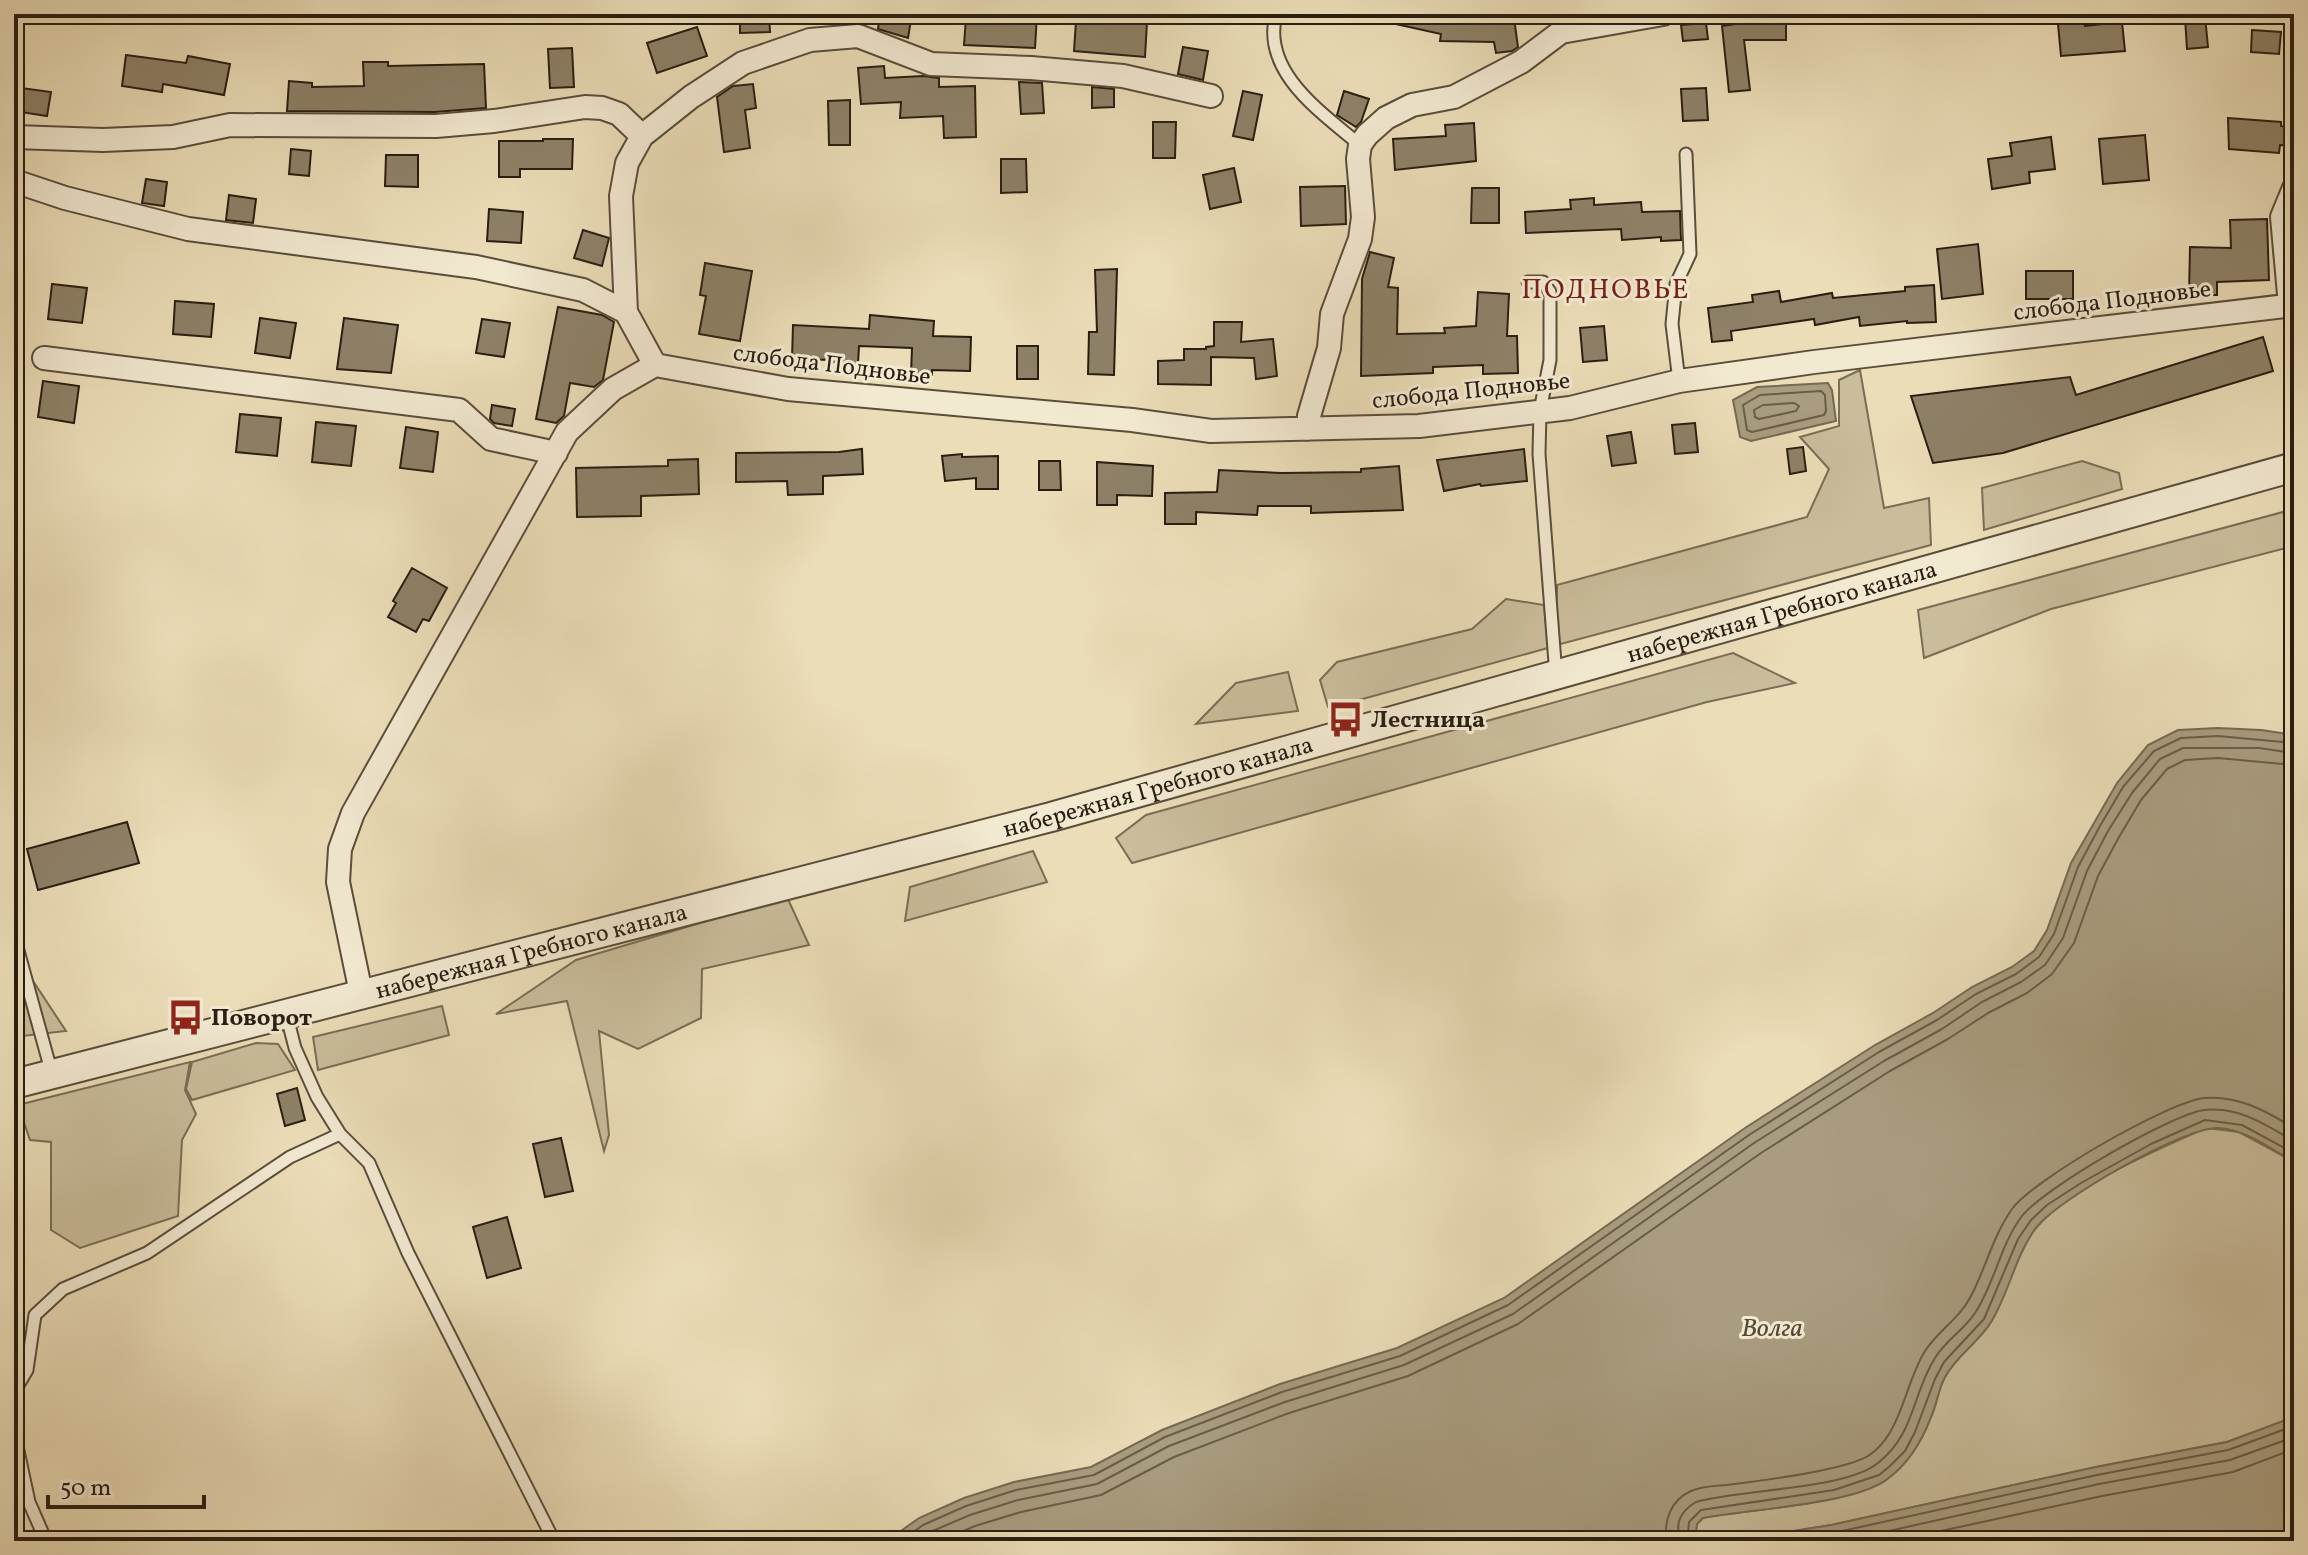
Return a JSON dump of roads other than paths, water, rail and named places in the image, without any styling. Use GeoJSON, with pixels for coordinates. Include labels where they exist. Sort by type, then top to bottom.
{"type":"FeatureCollection","features":[{"type":"Feature","properties":{"kind":"street"},"geometry":{"type":"LineString","coordinates":[[1308,429],[1329,348],[1332,314],[1360,239],[1363,217],[1358,159],[1360,145],[1367,135],[1386,118],[1412,105],[1454,97],[1521,62],[1561,32],[1663,14]]}},
{"type":"Feature","properties":{"kind":"street"},"geometry":{"type":"LineString","coordinates":[[361,993],[338,882],[340,849],[353,813],[567,432],[613,389],[655,365],[626,312],[621,196],[627,163],[642,136],[691,97],[743,63],[810,40],[842,37],[858,36],[931,64],[1123,76],[1211,96]]}},
{"type":"Feature","properties":{"kind":"street"},"geometry":{"type":"LineString","coordinates":[[14,137],[103,140],[159,137],[230,125],[436,126],[585,107],[602,108],[619,114],[642,136]]}},
{"type":"Feature","properties":{"kind":"street"},"geometry":{"type":"LineString","coordinates":[[14,181],[65,198],[188,229],[476,267],[583,290],[626,312]]}},
{"type":"Feature","properties":{"kind":"street","name":"слобода Подновье"},"geometry":{"type":"LineString","coordinates":[[655,365],[788,389],[1116,419],[1211,431],[1419,426],[1570,408],[1679,381],[1814,362],[2292,305],[2282,217],[2294,188]]}},
{"type":"Feature","properties":{"kind":"street"},"geometry":{"type":"LineString","coordinates":[[44,358],[459,410],[491,439],[556,453]]}},
{"type":"Feature","properties":{"kind":"street","name":"набережная Гребного канала"},"geometry":{"type":"LineString","coordinates":[[14,1084],[1051,817],[2294,467]]}},
{"type":"Feature","properties":{"kind":"lane"},"geometry":{"type":"LineString","coordinates":[[1276,14],[1276,57],[1288,76],[1321,112],[1360,145]]}},
{"type":"Feature","properties":{"kind":"lane"},"geometry":{"type":"LineString","coordinates":[[2276,14],[2294,22]]}},
{"type":"Feature","properties":{"kind":"lane"},"geometry":{"type":"LineString","coordinates":[[1679,381],[1672,324],[1676,284],[1690,254],[1686,154]]}},
{"type":"Feature","properties":{"kind":"lane"},"geometry":{"type":"LineString","coordinates":[[1528,282],[1543,282],[1550,292],[1550,360],[1540,411],[1539,454],[1556,677]]}},
{"type":"Feature","properties":{"kind":"lane"},"geometry":{"type":"LineString","coordinates":[[14,936],[52,1074]]}},
{"type":"Feature","properties":{"kind":"lane"},"geometry":{"type":"LineString","coordinates":[[286,1012],[295,1048],[317,1097],[340,1134],[369,1163],[408,1253],[554,1541]]}},
{"type":"Feature","properties":{"kind":"lane"},"geometry":{"type":"LineString","coordinates":[[14,1392],[27,1370],[35,1315],[63,1289],[147,1253],[290,1157],[340,1134]]}},
{"type":"Feature","properties":{"kind":"lane"},"geometry":{"type":"LineString","coordinates":[[14,1432],[29,1502],[46,1541]]}},
{"type":"Feature","properties":{"kind":"water"},"geometry":{"type":"Polygon","coordinates":[[[1828,383],[1832,390],[1836,421],[1751,441],[1740,437],[1733,400],[1757,387],[1828,383]]]}},
{"type":"Feature","properties":{"kind":"water","name":"Волга"},"geometry":{"type":"Polygon","coordinates":[[[2218,728],[2294,735],[2294,1162],[2248,1136],[2218,1128],[2177,1139],[2092,1184],[2035,1229],[1991,1322],[1950,1369],[1923,1435],[1894,1474],[1870,1488],[1825,1501],[1703,1518],[1697,1524],[1696,1531],[1700,1537],[1719,1540],[1831,1525],[2096,1467],[2227,1442],[2294,1417],[2294,1541],[887,1541],[919,1518],[964,1498],[1014,1482],[1091,1467],[1162,1430],[1280,1384],[1397,1348],[1504,1298],[1745,1128],[1875,1045],[1972,987],[2012,967],[2034,951],[2047,930],[2071,863],[2117,783],[2148,745],[2178,730],[2218,728]]]}},
{"type":"Feature","properties":{"kind":"place","name":"Лестница"},"geometry":{"type":"Point","coordinates":[1345,719]}},
{"type":"Feature","properties":{"kind":"place","name":"Поворот"},"geometry":{"type":"Point","coordinates":[185,1017]}},
{"type":"Feature","properties":{"kind":"district","name":"ПОДНОВЬЕ"},"geometry":{"type":"Point","coordinates":[1606,288]}}]}
